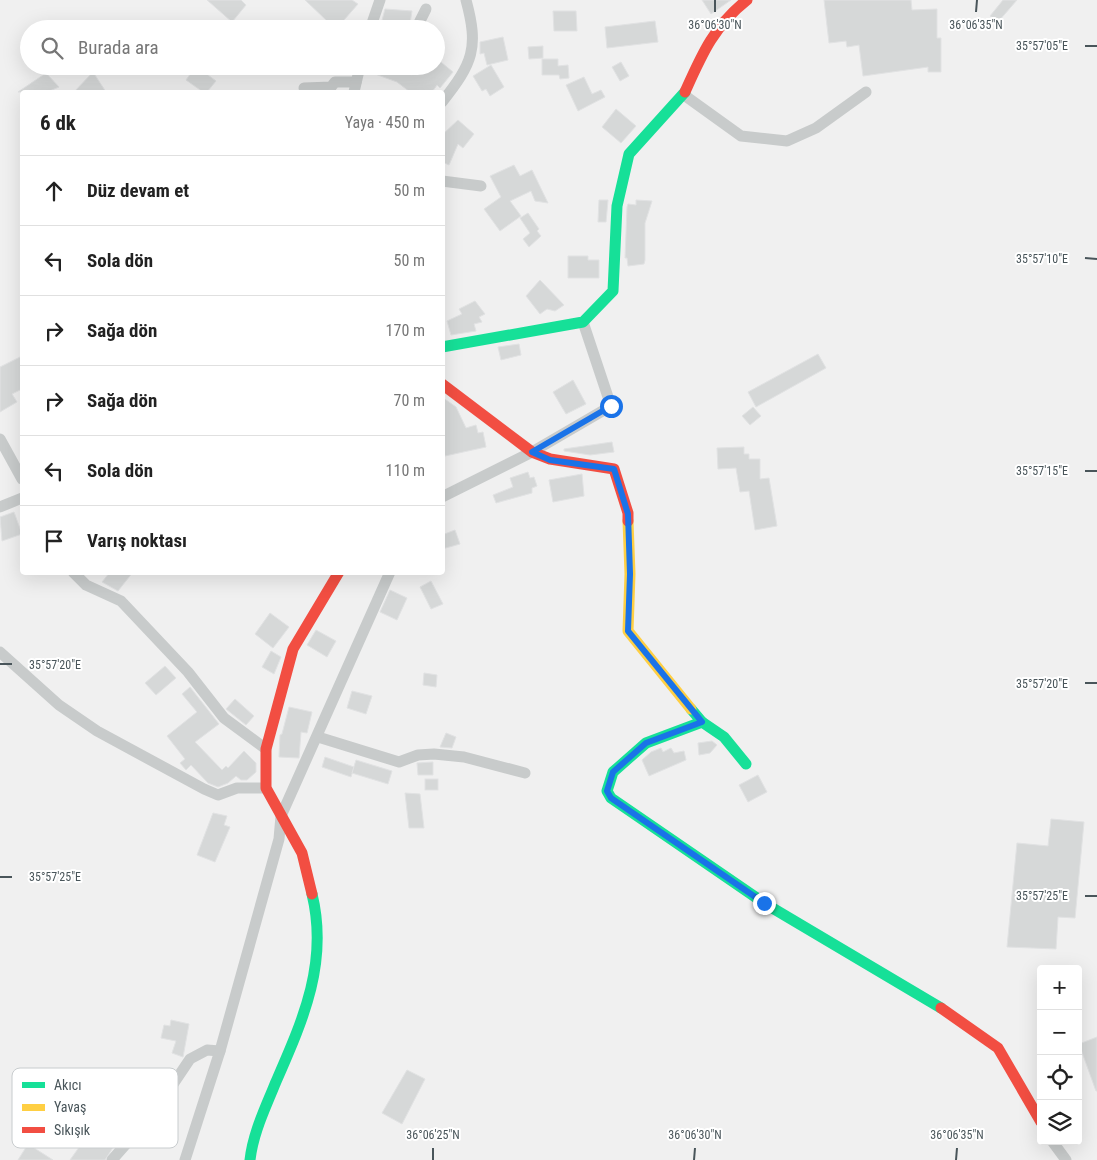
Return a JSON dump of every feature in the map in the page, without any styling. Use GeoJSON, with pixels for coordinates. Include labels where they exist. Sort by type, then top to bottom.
{"type":"FeatureCollection","features":[{"type":"Feature","properties":{"kind":"street"},"geometry":{"type":"LineString","coordinates":[[373,20],[380,0]]}},
{"type":"Feature","properties":{"kind":"street"},"geometry":{"type":"LineString","coordinates":[[445,98],[464,74],[473,47],[474,27],[466,0]]}},
{"type":"Feature","properties":{"kind":"street"},"geometry":{"type":"LineString","coordinates":[[445,346],[583,322],[613,291],[617,206],[629,154],[684,95],[702,53],[728,15],[747,0]]}},
{"type":"Feature","properties":{"kind":"street"},"geometry":{"type":"LineString","coordinates":[[420,20],[426,9]]}},
{"type":"Feature","properties":{"kind":"street"},"geometry":{"type":"LineString","coordinates":[[304,88],[331,87],[335,82],[355,87]]}},
{"type":"Feature","properties":{"kind":"street"},"geometry":{"type":"LineString","coordinates":[[684,95],[741,136],[787,141],[816,128],[866,92]]}},
{"type":"Feature","properties":{"kind":"street"},"geometry":{"type":"LineString","coordinates":[[445,181],[482,186]]}},
{"type":"Feature","properties":{"kind":"street"},"geometry":{"type":"LineString","coordinates":[[445,496],[532,452],[611,406],[583,322]]}},
{"type":"Feature","properties":{"kind":"street"},"geometry":{"type":"LineString","coordinates":[[445,386],[532,452],[550,460],[614,469],[628,514],[630,574],[628,631],[702,722],[724,737],[746,764]]}},
{"type":"Feature","properties":{"kind":"street"},"geometry":{"type":"LineString","coordinates":[[0,439],[20,475]]}},
{"type":"Feature","properties":{"kind":"street"},"geometry":{"type":"LineString","coordinates":[[0,507],[20,502]]}},
{"type":"Feature","properties":{"kind":"street"},"geometry":{"type":"LineString","coordinates":[[76,575],[86,585],[121,601],[188,672],[224,718],[266,749]]}},
{"type":"Feature","properties":{"kind":"street"},"geometry":{"type":"LineString","coordinates":[[250,1160],[252,1144],[265,1108],[298,1032],[312,990],[317,967],[316,910],[302,853],[266,788],[266,749],[293,649],[337,575]]}},
{"type":"Feature","properties":{"kind":"street"},"geometry":{"type":"LineString","coordinates":[[185,1160],[220,1051],[279,839],[281,816],[318,737],[389,575]]}},
{"type":"Feature","properties":{"kind":"street"},"geometry":{"type":"LineString","coordinates":[[0,652],[59,705],[97,731],[204,789],[218,795],[237,788],[266,788]]}},
{"type":"Feature","properties":{"kind":"street"},"geometry":{"type":"LineString","coordinates":[[702,722],[646,743],[613,772],[607,791],[611,798],[764,903],[948,1012],[998,1048],[1037,1115]]}},
{"type":"Feature","properties":{"kind":"street"},"geometry":{"type":"LineString","coordinates":[[318,737],[399,762],[418,755],[434,754],[464,757],[525,773]]}},
{"type":"Feature","properties":{"kind":"street"},"geometry":{"type":"LineString","coordinates":[[178,1077],[190,1059],[207,1050],[220,1051]]}},
{"type":"Feature","properties":{"kind":"street"},"geometry":{"type":"LineString","coordinates":[[1055,1145],[1066,1160]]}},
{"type":"Feature","properties":{"kind":"street"},"geometry":{"type":"LineString","coordinates":[[112,1160],[123,1148]]}},
{"type":"Feature","properties":{"kind":"building"},"geometry":{"type":"Polygon","coordinates":[[[207,0],[241,0],[246,5],[234,20],[230,20],[207,0]]]}},
{"type":"Feature","properties":{"kind":"building"},"geometry":{"type":"Polygon","coordinates":[[[305,0],[352,0],[358,4],[344,20],[326,20],[305,0]]]}},
{"type":"Feature","properties":{"kind":"building"},"geometry":{"type":"Polygon","coordinates":[[[702,0],[731,0],[711,14],[702,0]]]}},
{"type":"Feature","properties":{"kind":"building"},"geometry":{"type":"Polygon","coordinates":[[[824,0],[911,0],[912,10],[937,9],[937,38],[941,38],[941,72],[928,72],[928,67],[863,76],[859,45],[847,47],[846,41],[829,43],[824,0]]]}},
{"type":"Feature","properties":{"kind":"building"},"geometry":{"type":"Polygon","coordinates":[[[1003,0],[1017,0],[998,22],[990,16],[1003,0]]]}},
{"type":"Feature","properties":{"kind":"building"},"geometry":{"type":"Polygon","coordinates":[[[385,9],[412,11],[410,20],[382,20],[385,9]]]}},
{"type":"Feature","properties":{"kind":"building"},"geometry":{"type":"Polygon","coordinates":[[[553,11],[576,11],[577,31],[554,31],[553,11]]]}},
{"type":"Feature","properties":{"kind":"building"},"geometry":{"type":"Polygon","coordinates":[[[655,21],[658,42],[607,48],[605,27],[655,21]]]}},
{"type":"Feature","properties":{"kind":"building"},"geometry":{"type":"Polygon","coordinates":[[[503,37],[508,60],[487,65],[484,53],[480,54],[480,42],[503,37]]]}},
{"type":"Feature","properties":{"kind":"building"},"geometry":{"type":"Polygon","coordinates":[[[543,46],[543,58],[529,59],[528,47],[543,46]]]}},
{"type":"Feature","properties":{"kind":"building"},"geometry":{"type":"Polygon","coordinates":[[[542,59],[558,59],[558,66],[568,65],[569,78],[560,79],[559,75],[542,75],[542,59]]]}},
{"type":"Feature","properties":{"kind":"building"},"geometry":{"type":"Polygon","coordinates":[[[621,62],[629,76],[620,81],[612,67],[621,62]]]}},
{"type":"Feature","properties":{"kind":"building"},"geometry":{"type":"Polygon","coordinates":[[[445,65],[453,72],[440,88],[437,85],[433,90],[407,90],[397,82],[378,75],[445,75],[445,65]]]}},
{"type":"Feature","properties":{"kind":"building"},"geometry":{"type":"Polygon","coordinates":[[[491,65],[504,87],[490,96],[486,89],[482,91],[473,76],[491,65]]]}},
{"type":"Feature","properties":{"kind":"building"},"geometry":{"type":"Polygon","coordinates":[[[43,75],[48,75],[59,87],[52,90],[21,90],[43,75]]]}},
{"type":"Feature","properties":{"kind":"building"},"geometry":{"type":"Polygon","coordinates":[[[90,75],[95,75],[105,90],[76,90],[90,75]]]}},
{"type":"Feature","properties":{"kind":"building"},"geometry":{"type":"Polygon","coordinates":[[[190,75],[208,75],[216,81],[209,90],[200,90],[186,80],[190,75]]]}},
{"type":"Feature","properties":{"kind":"building"},"geometry":{"type":"Polygon","coordinates":[[[584,77],[592,94],[601,90],[605,97],[578,111],[566,85],[584,77]]]}},
{"type":"Feature","properties":{"kind":"building"},"geometry":{"type":"Polygon","coordinates":[[[616,109],[636,126],[621,143],[602,127],[616,109]]]}},
{"type":"Feature","properties":{"kind":"building"},"geometry":{"type":"Polygon","coordinates":[[[458,120],[474,134],[463,148],[458,144],[449,165],[445,163],[445,132],[458,120]]]}},
{"type":"Feature","properties":{"kind":"building"},"geometry":{"type":"Polygon","coordinates":[[[514,165],[520,176],[532,170],[548,203],[535,201],[531,191],[510,201],[521,216],[500,231],[484,209],[501,197],[490,176],[514,165]]]}},
{"type":"Feature","properties":{"kind":"building"},"geometry":{"type":"Polygon","coordinates":[[[599,200],[608,200],[606,222],[598,222],[599,200]]]}},
{"type":"Feature","properties":{"kind":"building"},"geometry":{"type":"Polygon","coordinates":[[[636,200],[652,201],[645,223],[645,260],[644,264],[628,266],[627,258],[625,258],[627,207],[628,204],[636,205],[636,200]]]}},
{"type":"Feature","properties":{"kind":"building"},"geometry":{"type":"Polygon","coordinates":[[[528,213],[539,229],[537,231],[541,236],[529,247],[523,239],[530,233],[520,218],[528,213]]]}},
{"type":"Feature","properties":{"kind":"building"},"geometry":{"type":"Polygon","coordinates":[[[568,256],[588,256],[588,260],[599,260],[599,278],[568,278],[568,256]]]}},
{"type":"Feature","properties":{"kind":"building"},"geometry":{"type":"Polygon","coordinates":[[[540,280],[564,305],[555,311],[547,309],[540,314],[526,296],[540,280]]]}},
{"type":"Feature","properties":{"kind":"building"},"geometry":{"type":"Polygon","coordinates":[[[475,301],[485,314],[479,317],[482,322],[474,324],[476,331],[451,335],[447,321],[462,314],[459,309],[475,301]]]}},
{"type":"Feature","properties":{"kind":"building"},"geometry":{"type":"Polygon","coordinates":[[[519,344],[521,355],[501,360],[498,347],[519,344]]]}},
{"type":"Feature","properties":{"kind":"building"},"geometry":{"type":"Polygon","coordinates":[[[818,354],[826,368],[756,407],[748,392],[818,354]]]}},
{"type":"Feature","properties":{"kind":"building"},"geometry":{"type":"Polygon","coordinates":[[[20,357],[20,390],[12,394],[17,402],[0,412],[0,367],[20,357]]]}},
{"type":"Feature","properties":{"kind":"building"},"geometry":{"type":"Polygon","coordinates":[[[573,380],[586,404],[566,414],[553,392],[573,380]]]}},
{"type":"Feature","properties":{"kind":"building"},"geometry":{"type":"Polygon","coordinates":[[[445,399],[456,407],[466,428],[476,425],[478,433],[483,432],[486,447],[445,456],[445,399]]]}},
{"type":"Feature","properties":{"kind":"building"},"geometry":{"type":"Polygon","coordinates":[[[753,407],[761,416],[750,425],[742,416],[753,407]]]}},
{"type":"Feature","properties":{"kind":"building"},"geometry":{"type":"Polygon","coordinates":[[[612,442],[614,452],[590,455],[564,451],[564,449],[612,442]]]}},
{"type":"Feature","properties":{"kind":"building"},"geometry":{"type":"Polygon","coordinates":[[[744,447],[744,454],[749,454],[749,459],[760,459],[760,479],[769,478],[777,526],[755,530],[749,491],[740,492],[736,468],[718,469],[717,448],[744,447]]]}},
{"type":"Feature","properties":{"kind":"building"},"geometry":{"type":"Polygon","coordinates":[[[528,472],[530,478],[534,477],[537,486],[532,488],[532,493],[496,503],[493,495],[513,487],[510,478],[528,472]]]}},
{"type":"Feature","properties":{"kind":"building"},"geometry":{"type":"Polygon","coordinates":[[[582,474],[584,496],[553,502],[549,480],[582,474]]]}},
{"type":"Feature","properties":{"kind":"building"},"geometry":{"type":"Polygon","coordinates":[[[14,512],[20,528],[20,535],[2,541],[0,517],[14,512]]]}},
{"type":"Feature","properties":{"kind":"building"},"geometry":{"type":"Polygon","coordinates":[[[455,530],[460,544],[445,548],[445,534],[455,530]]]}},
{"type":"Feature","properties":{"kind":"building"},"geometry":{"type":"Polygon","coordinates":[[[108,575],[131,575],[118,591],[102,582],[108,575]]]}},
{"type":"Feature","properties":{"kind":"building"},"geometry":{"type":"Polygon","coordinates":[[[431,581],[443,604],[431,609],[420,587],[431,581]]]}},
{"type":"Feature","properties":{"kind":"building"},"geometry":{"type":"Polygon","coordinates":[[[390,590],[407,598],[397,620],[380,612],[390,590]]]}},
{"type":"Feature","properties":{"kind":"building"},"geometry":{"type":"Polygon","coordinates":[[[270,613],[289,627],[273,648],[255,634],[270,613]]]}},
{"type":"Feature","properties":{"kind":"building"},"geometry":{"type":"Polygon","coordinates":[[[316,630],[336,641],[327,657],[307,645],[316,630]]]}},
{"type":"Feature","properties":{"kind":"building"},"geometry":{"type":"Polygon","coordinates":[[[271,651],[281,657],[274,674],[262,667],[271,651]]]}},
{"type":"Feature","properties":{"kind":"building"},"geometry":{"type":"Polygon","coordinates":[[[165,666],[176,678],[156,695],[145,683],[165,666]]]}},
{"type":"Feature","properties":{"kind":"building"},"geometry":{"type":"Polygon","coordinates":[[[424,673],[437,675],[436,687],[423,685],[424,673]]]}},
{"type":"Feature","properties":{"kind":"building"},"geometry":{"type":"Polygon","coordinates":[[[190,687],[219,724],[195,742],[222,770],[226,766],[228,768],[244,751],[256,763],[256,772],[247,780],[241,780],[236,776],[228,783],[218,787],[208,783],[191,765],[186,770],[180,763],[185,759],[167,736],[197,712],[182,694],[190,687]]]}},
{"type":"Feature","properties":{"kind":"building"},"geometry":{"type":"Polygon","coordinates":[[[352,691],[372,696],[366,714],[347,708],[352,691]]]}},
{"type":"Feature","properties":{"kind":"building"},"geometry":{"type":"Polygon","coordinates":[[[235,699],[254,716],[246,725],[226,709],[235,699]]]}},
{"type":"Feature","properties":{"kind":"building"},"geometry":{"type":"Polygon","coordinates":[[[289,707],[312,712],[307,733],[301,732],[299,758],[279,757],[280,735],[282,734],[289,707]]]}},
{"type":"Feature","properties":{"kind":"building"},"geometry":{"type":"Polygon","coordinates":[[[446,733],[456,737],[452,748],[440,747],[446,733]]]}},
{"type":"Feature","properties":{"kind":"building"},"geometry":{"type":"Polygon","coordinates":[[[712,741],[717,745],[710,753],[699,755],[698,743],[712,741]]]}},
{"type":"Feature","properties":{"kind":"building"},"geometry":{"type":"Polygon","coordinates":[[[661,748],[663,752],[671,748],[674,753],[684,751],[686,760],[649,776],[642,760],[651,752],[661,748]]]}},
{"type":"Feature","properties":{"kind":"building"},"geometry":{"type":"Polygon","coordinates":[[[325,757],[354,767],[351,777],[322,767],[325,757]]]}},
{"type":"Feature","properties":{"kind":"building"},"geometry":{"type":"Polygon","coordinates":[[[356,760],[392,771],[388,784],[352,773],[356,760]]]}},
{"type":"Feature","properties":{"kind":"building"},"geometry":{"type":"Polygon","coordinates":[[[433,762],[433,775],[418,775],[417,763],[433,762]]]}},
{"type":"Feature","properties":{"kind":"building"},"geometry":{"type":"Polygon","coordinates":[[[758,775],[767,792],[748,802],[739,785],[758,775]]]}},
{"type":"Feature","properties":{"kind":"building"},"geometry":{"type":"Polygon","coordinates":[[[425,779],[438,779],[438,790],[425,790],[425,779]]]}},
{"type":"Feature","properties":{"kind":"building"},"geometry":{"type":"Polygon","coordinates":[[[405,793],[420,794],[424,828],[409,828],[405,793]]]}},
{"type":"Feature","properties":{"kind":"building"},"geometry":{"type":"Polygon","coordinates":[[[213,813],[227,816],[224,825],[230,827],[215,862],[197,855],[213,813]]]}},
{"type":"Feature","properties":{"kind":"building"},"geometry":{"type":"Polygon","coordinates":[[[1051,819],[1084,822],[1075,918],[1058,917],[1056,949],[1007,947],[1017,843],[1048,846],[1051,819]]]}},
{"type":"Feature","properties":{"kind":"building"},"geometry":{"type":"Polygon","coordinates":[[[171,1020],[189,1024],[183,1057],[172,1053],[176,1041],[161,1038],[164,1025],[170,1026],[171,1020]]]}},
{"type":"Feature","properties":{"kind":"building"},"geometry":{"type":"Polygon","coordinates":[[[1097,1037],[1097,1091],[1082,1052],[1082,1043],[1097,1037]]]}},
{"type":"Feature","properties":{"kind":"building"},"geometry":{"type":"Polygon","coordinates":[[[407,1070],[425,1079],[402,1124],[382,1113],[407,1070]]]}},
{"type":"Feature","properties":{"kind":"building"},"geometry":{"type":"Polygon","coordinates":[[[26,1148],[34,1148],[53,1160],[18,1160],[26,1148]]]}},
{"type":"Feature","properties":{"kind":"building"},"geometry":{"type":"Polygon","coordinates":[[[79,1148],[113,1148],[105,1160],[70,1160],[79,1148]]]}},
{"type":"Feature","properties":{"kind":"traffic: fast"},"geometry":{"type":"LineString","coordinates":[[445,346],[583,322],[613,291],[617,206],[629,154],[685,92]]}},
{"type":"Feature","properties":{"kind":"traffic: fast"},"geometry":{"type":"LineString","coordinates":[[691,709],[702,722],[724,737],[746,764]]}},
{"type":"Feature","properties":{"kind":"traffic: fast"},"geometry":{"type":"LineString","coordinates":[[702,722],[646,743],[613,772],[607,791],[611,798],[764,903],[941,1008]]}},
{"type":"Feature","properties":{"kind":"traffic: fast"},"geometry":{"type":"LineString","coordinates":[[250,1160],[260,1121],[295,1038],[310,992],[315,969],[317,944],[312,894]]}},
{"type":"Feature","properties":{"kind":"traffic: slow"},"geometry":{"type":"LineString","coordinates":[[628,521],[630,574],[628,631],[691,709]]}},
{"type":"Feature","properties":{"kind":"traffic: jam"},"geometry":{"type":"LineString","coordinates":[[685,92],[703,53],[717,31],[747,0]]}},
{"type":"Feature","properties":{"kind":"traffic: jam"},"geometry":{"type":"LineString","coordinates":[[445,386],[532,452],[550,459],[614,469],[628,513],[628,521]]}},
{"type":"Feature","properties":{"kind":"traffic: jam"},"geometry":{"type":"LineString","coordinates":[[312,894],[302,853],[266,788],[266,749],[293,649],[337,575]]}},
{"type":"Feature","properties":{"kind":"traffic: jam"},"geometry":{"type":"LineString","coordinates":[[941,1008],[998,1048],[1037,1115]]}},
{"type":"Feature","properties":{"kind":"route"},"geometry":{"type":"LineString","coordinates":[[611,406],[532,452],[550,460],[614,469],[628,514],[630,574],[628,631],[702,722],[646,743],[613,772],[607,791],[611,798],[764,903]]}}]}
